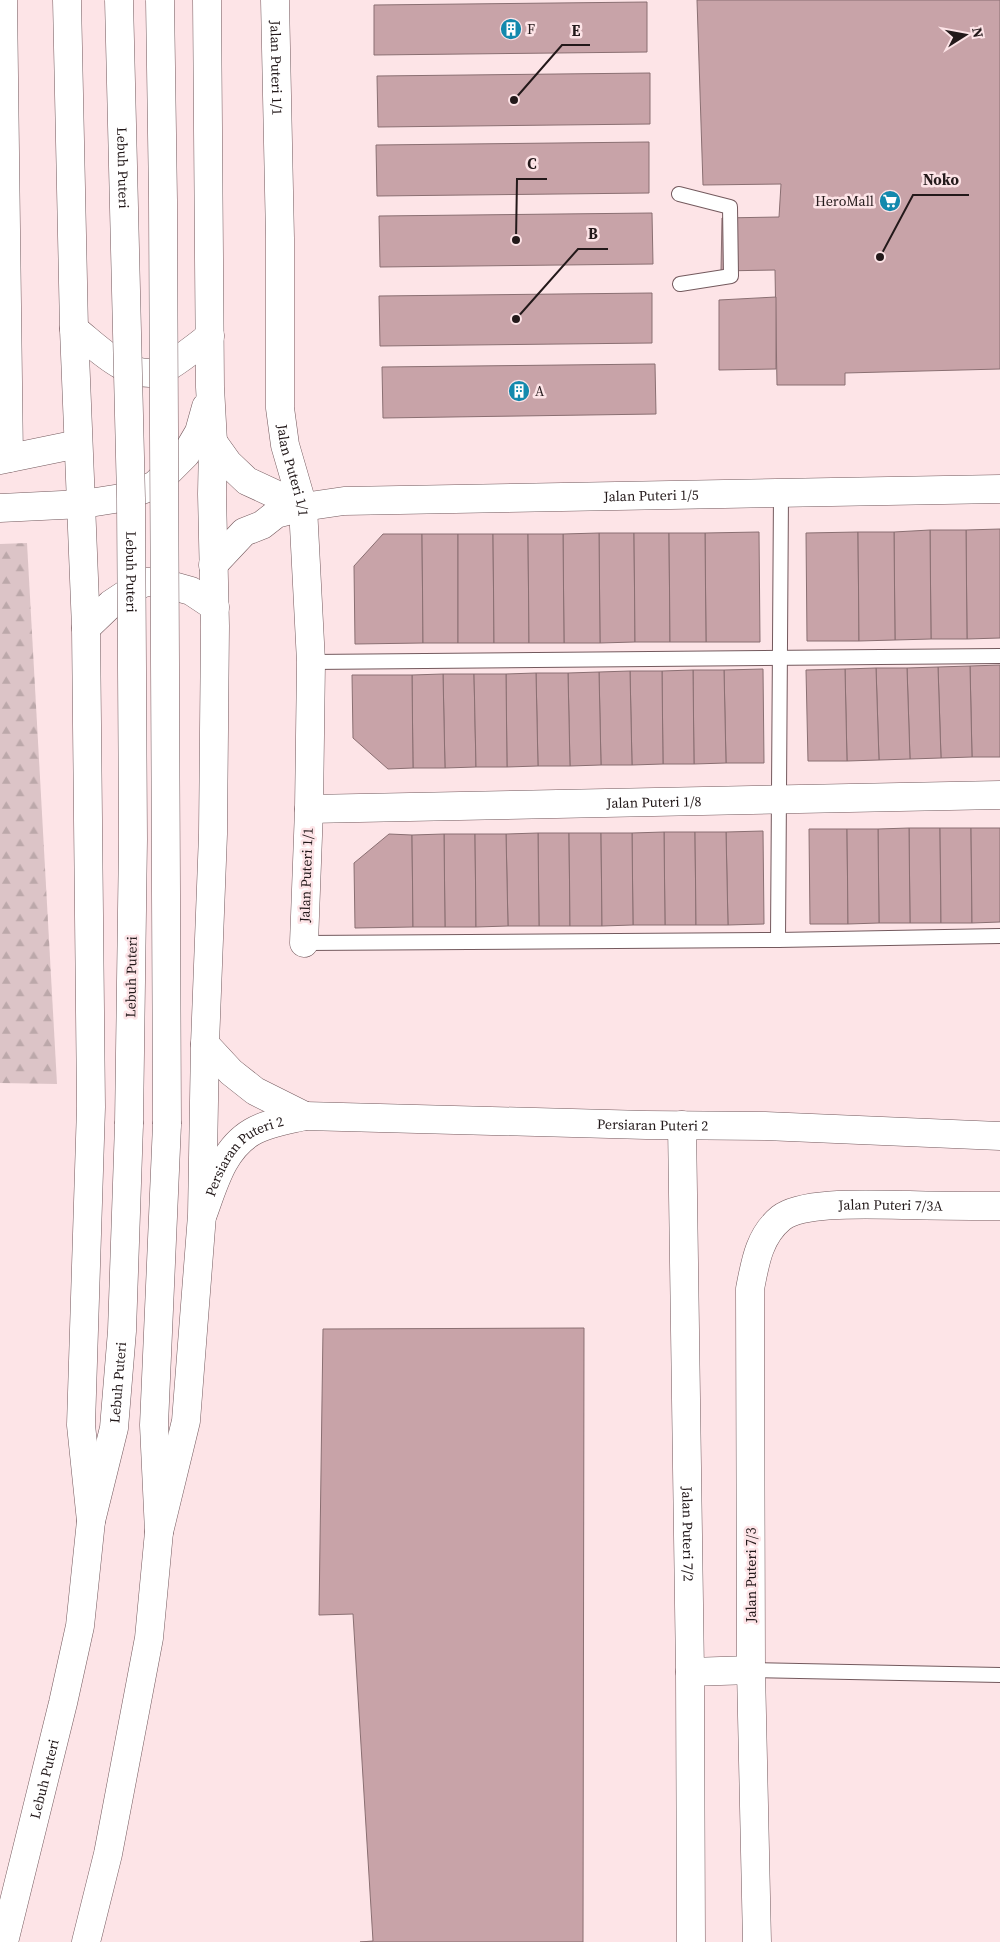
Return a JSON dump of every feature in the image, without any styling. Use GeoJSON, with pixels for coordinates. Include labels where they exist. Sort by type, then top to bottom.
{"type":"FeatureCollection","features":[{"type":"Feature","properties":{"kind":"main road"},"geometry":{"type":"LineString","coordinates":[[3,0],[5,459],[78,444]]}},
{"type":"Feature","properties":{"kind":"main road"},"geometry":{"type":"LineString","coordinates":[[67,0],[74,329],[78,444],[83,504],[86,628],[91,1107],[81,1425],[91,1521]]}},
{"type":"Feature","properties":{"kind":"main road","name":"Lebuh Puteri"},"geometry":{"type":"LineString","coordinates":[[4,1942],[61,1713],[80,1626],[91,1521],[114,1428],[122,1331],[129,1124],[133,839],[132,498],[119,0]]}},
{"type":"Feature","properties":{"kind":"main road"},"geometry":{"type":"LineString","coordinates":[[86,1942],[108,1854],[149,1638],[159,1532],[154,1425],[167,1124],[163,200],[160,0]]}},
{"type":"Feature","properties":{"kind":"main road"},"geometry":{"type":"LineString","coordinates":[[159,1532],[186,1421],[202,1215],[205,1044],[213,834],[215,606],[213,442],[210,388],[206,0]]}},
{"type":"Feature","properties":{"kind":"main road","name":"Jalan Puteri 1/1"},"geometry":{"type":"LineString","coordinates":[[275,0],[280,238],[280,408],[285,445],[303,507],[311,662],[309,809],[304,943]]}},
{"type":"Feature","properties":{"kind":"main road"},"geometry":{"type":"LineString","coordinates":[[74,329],[117,363],[140,372],[159,372],[210,336]]}},
{"type":"Feature","properties":{"kind":"main road"},"geometry":{"type":"LineString","coordinates":[[0,508],[32,508],[83,504],[121,498],[155,485],[186,454],[199,432],[210,388]]}},
{"type":"Feature","properties":{"kind":"main road"},"geometry":{"type":"LineString","coordinates":[[213,442],[228,463],[247,480],[303,507]]}},
{"type":"Feature","properties":{"kind":"main road","name":"Jalan Puteri 1/5"},"geometry":{"type":"LineString","coordinates":[[213,565],[244,532],[262,525],[276,514],[303,507],[344,501],[1000,489]]}},
{"type":"Feature","properties":{"kind":"main road"},"geometry":{"type":"LineString","coordinates":[[86,628],[111,604],[144,582],[159,582],[191,590],[215,606]]}},
{"type":"Feature","properties":{"kind":"main road","name":"Jalan Puteri 1/8"},"geometry":{"type":"LineString","coordinates":[[309,809],[1000,795]]}},
{"type":"Feature","properties":{"kind":"main road","name":"Persiaran Puteri 2"},"geometry":{"type":"LineString","coordinates":[[205,1044],[231,1072],[254,1091],[305,1116]]}},
{"type":"Feature","properties":{"kind":"main road","name":"Persiaran Puteri 2"},"geometry":{"type":"LineString","coordinates":[[202,1215],[223,1161],[238,1144],[252,1132],[276,1123],[305,1116],[765,1126],[1000,1136]]}},
{"type":"Feature","properties":{"kind":"main road","name":"Jalan Puteri 7/2"},"geometry":{"type":"LineString","coordinates":[[682,1125],[690,1672],[691,1942]]}},
{"type":"Feature","properties":{"kind":"main road","name":"Jalan Puteri 7/3A"},"geometry":{"type":"LineString","coordinates":[[782,1217],[808,1208],[840,1205],[1000,1206]]}},
{"type":"Feature","properties":{"kind":"main road","name":"Jalan Puteri 7/3"},"geometry":{"type":"LineString","coordinates":[[757,1942],[751,1670],[750,1289],[756,1260],[764,1236],[782,1217]]}},
{"type":"Feature","properties":{"kind":"main road"},"geometry":{"type":"LineString","coordinates":[[690,1672],[751,1670]]}},
{"type":"Feature","properties":{"kind":"main road"},"geometry":{"type":"LineString","coordinates":[[75,1942],[108,1854]]}},
{"type":"Feature","properties":{"kind":"main road"},"geometry":{"type":"LineString","coordinates":[[100,1942],[108,1854]]}},
{"type":"Feature","properties":{"kind":"lane"},"geometry":{"type":"LineString","coordinates":[[679,194],[730,207],[731,227],[731,276],[680,284]]}},
{"type":"Feature","properties":{"kind":"lane"},"geometry":{"type":"LineString","coordinates":[[778,940],[781,493]]}},
{"type":"Feature","properties":{"kind":"lane"},"geometry":{"type":"LineString","coordinates":[[311,662],[1000,656]]}},
{"type":"Feature","properties":{"kind":"lane"},"geometry":{"type":"LineString","coordinates":[[304,943],[778,940],[1000,936]]}},
{"type":"Feature","properties":{"kind":"lane"},"geometry":{"type":"LineString","coordinates":[[751,1670],[1000,1675]]}},
{"type":"Feature","properties":{"kind":"green space"},"geometry":{"type":"Polygon","coordinates":[[[27,543],[57,1084],[0,1083],[0,544],[27,543]]]}},
{"type":"Feature","properties":{"kind":"building","name":"HeroMall"},"geometry":{"type":"Polygon","coordinates":[[[697,0],[1000,0],[1000,369],[845,373],[845,385],[777,385],[775,270],[721,271],[722,218],[779,217],[781,184],[703,185],[697,0]]]}},
{"type":"Feature","properties":{"kind":"building","name":"F"},"geometry":{"type":"Polygon","coordinates":[[[647,2],[647,52],[374,55],[374,5],[647,2]]]}},
{"type":"Feature","properties":{"kind":"building"},"geometry":{"type":"Polygon","coordinates":[[[650,73],[650,124],[378,127],[377,76],[650,73]]]}},
{"type":"Feature","properties":{"kind":"building"},"geometry":{"type":"Polygon","coordinates":[[[649,142],[649,193],[377,196],[376,145],[649,142]]]}},
{"type":"Feature","properties":{"kind":"building"},"geometry":{"type":"Polygon","coordinates":[[[652,213],[653,264],[380,267],[379,216],[652,213]]]}},
{"type":"Feature","properties":{"kind":"building"},"geometry":{"type":"Polygon","coordinates":[[[652,293],[652,343],[380,346],[379,296],[652,293]]]}},
{"type":"Feature","properties":{"kind":"building"},"geometry":{"type":"Polygon","coordinates":[[[776,297],[776,369],[719,370],[719,300],[776,297]]]}},
{"type":"Feature","properties":{"kind":"building","name":"A"},"geometry":{"type":"Polygon","coordinates":[[[655,364],[656,414],[383,418],[382,367],[655,364]]]}},
{"type":"Feature","properties":{"kind":"building"},"geometry":{"type":"Polygon","coordinates":[[[1000,529],[1000,638],[967,639],[966,530],[1000,529]]]}},
{"type":"Feature","properties":{"kind":"building"},"geometry":{"type":"Polygon","coordinates":[[[930,530],[966,530],[967,639],[931,639],[930,530]]]}},
{"type":"Feature","properties":{"kind":"building"},"geometry":{"type":"Polygon","coordinates":[[[930,530],[931,639],[895,640],[894,532],[930,530]]]}},
{"type":"Feature","properties":{"kind":"building"},"geometry":{"type":"Polygon","coordinates":[[[759,532],[760,642],[706,642],[705,533],[759,532]]]}},
{"type":"Feature","properties":{"kind":"building"},"geometry":{"type":"Polygon","coordinates":[[[858,532],[859,641],[807,641],[806,533],[858,532]]]}},
{"type":"Feature","properties":{"kind":"building"},"geometry":{"type":"Polygon","coordinates":[[[858,532],[894,532],[895,640],[859,641],[858,532]]]}},
{"type":"Feature","properties":{"kind":"building"},"geometry":{"type":"Polygon","coordinates":[[[599,533],[634,533],[635,642],[600,643],[599,533]]]}},
{"type":"Feature","properties":{"kind":"building"},"geometry":{"type":"Polygon","coordinates":[[[599,533],[600,643],[564,643],[563,534],[599,533]]]}},
{"type":"Feature","properties":{"kind":"building"},"geometry":{"type":"Polygon","coordinates":[[[634,533],[669,533],[670,642],[635,642],[634,533]]]}},
{"type":"Feature","properties":{"kind":"building"},"geometry":{"type":"Polygon","coordinates":[[[669,533],[705,533],[706,642],[670,642],[669,533]]]}},
{"type":"Feature","properties":{"kind":"building"},"geometry":{"type":"Polygon","coordinates":[[[383,534],[422,534],[423,643],[355,644],[354,566],[383,534]]]}},
{"type":"Feature","properties":{"kind":"building"},"geometry":{"type":"Polygon","coordinates":[[[422,534],[458,534],[458,643],[423,643],[422,534]]]}},
{"type":"Feature","properties":{"kind":"building"},"geometry":{"type":"Polygon","coordinates":[[[458,534],[493,534],[494,643],[458,643],[458,534]]]}},
{"type":"Feature","properties":{"kind":"building"},"geometry":{"type":"Polygon","coordinates":[[[493,534],[528,534],[529,643],[494,643],[493,534]]]}},
{"type":"Feature","properties":{"kind":"building"},"geometry":{"type":"Polygon","coordinates":[[[528,534],[563,534],[564,643],[529,643],[528,534]]]}},
{"type":"Feature","properties":{"kind":"building"},"geometry":{"type":"Polygon","coordinates":[[[1000,665],[1000,757],[972,757],[970,666],[1000,665]]]}},
{"type":"Feature","properties":{"kind":"building"},"geometry":{"type":"Polygon","coordinates":[[[970,666],[972,757],[941,758],[938,667],[970,666]]]}},
{"type":"Feature","properties":{"kind":"building"},"geometry":{"type":"Polygon","coordinates":[[[938,667],[941,758],[910,759],[907,668],[938,667]]]}},
{"type":"Feature","properties":{"kind":"building"},"geometry":{"type":"Polygon","coordinates":[[[876,668],[907,668],[910,759],[879,760],[876,668]]]}},
{"type":"Feature","properties":{"kind":"building"},"geometry":{"type":"Polygon","coordinates":[[[876,668],[879,760],[847,761],[845,669],[876,668]]]}},
{"type":"Feature","properties":{"kind":"building"},"geometry":{"type":"Polygon","coordinates":[[[763,669],[764,763],[726,763],[724,670],[763,669]]]}},
{"type":"Feature","properties":{"kind":"building"},"geometry":{"type":"Polygon","coordinates":[[[845,669],[847,761],[808,761],[806,670],[845,669]]]}},
{"type":"Feature","properties":{"kind":"building"},"geometry":{"type":"Polygon","coordinates":[[[693,670],[724,670],[726,763],[694,764],[693,670]]]}},
{"type":"Feature","properties":{"kind":"building"},"geometry":{"type":"Polygon","coordinates":[[[693,670],[694,764],[663,764],[662,671],[693,670]]]}},
{"type":"Feature","properties":{"kind":"building"},"geometry":{"type":"Polygon","coordinates":[[[630,671],[662,671],[663,764],[632,765],[630,671]]]}},
{"type":"Feature","properties":{"kind":"building"},"geometry":{"type":"Polygon","coordinates":[[[630,671],[632,765],[601,765],[599,672],[630,671]]]}},
{"type":"Feature","properties":{"kind":"building"},"geometry":{"type":"Polygon","coordinates":[[[599,672],[601,765],[570,766],[568,673],[599,672]]]}},
{"type":"Feature","properties":{"kind":"building"},"geometry":{"type":"Polygon","coordinates":[[[536,673],[568,673],[570,766],[538,766],[536,673]]]}},
{"type":"Feature","properties":{"kind":"building"},"geometry":{"type":"Polygon","coordinates":[[[536,673],[538,766],[507,767],[506,674],[536,673]]]}},
{"type":"Feature","properties":{"kind":"building"},"geometry":{"type":"Polygon","coordinates":[[[443,674],[474,674],[476,767],[445,768],[443,674]]]}},
{"type":"Feature","properties":{"kind":"building"},"geometry":{"type":"Polygon","coordinates":[[[443,674],[445,768],[413,768],[412,675],[443,674]]]}},
{"type":"Feature","properties":{"kind":"building"},"geometry":{"type":"Polygon","coordinates":[[[474,674],[506,674],[507,767],[476,767],[474,674]]]}},
{"type":"Feature","properties":{"kind":"building"},"geometry":{"type":"Polygon","coordinates":[[[352,675],[412,675],[413,768],[388,769],[353,738],[352,675]]]}},
{"type":"Feature","properties":{"kind":"building"},"geometry":{"type":"Polygon","coordinates":[[[909,828],[940,828],[941,923],[910,923],[909,828]]]}},
{"type":"Feature","properties":{"kind":"building"},"geometry":{"type":"Polygon","coordinates":[[[909,828],[910,923],[879,923],[878,829],[909,828]]]}},
{"type":"Feature","properties":{"kind":"building"},"geometry":{"type":"Polygon","coordinates":[[[940,828],[971,828],[972,923],[941,923],[940,828]]]}},
{"type":"Feature","properties":{"kind":"building"},"geometry":{"type":"Polygon","coordinates":[[[971,828],[1000,828],[1000,922],[972,923],[971,828]]]}},
{"type":"Feature","properties":{"kind":"building"},"geometry":{"type":"Polygon","coordinates":[[[809,829],[847,829],[848,924],[810,924],[809,829]]]}},
{"type":"Feature","properties":{"kind":"building"},"geometry":{"type":"Polygon","coordinates":[[[847,829],[878,829],[879,923],[848,924],[847,829]]]}},
{"type":"Feature","properties":{"kind":"building"},"geometry":{"type":"Polygon","coordinates":[[[763,831],[764,924],[728,925],[726,832],[763,831]]]}},
{"type":"Feature","properties":{"kind":"building"},"geometry":{"type":"Polygon","coordinates":[[[664,832],[695,832],[696,925],[665,925],[664,832]]]}},
{"type":"Feature","properties":{"kind":"building"},"geometry":{"type":"Polygon","coordinates":[[[664,832],[665,925],[633,925],[632,833],[664,832]]]}},
{"type":"Feature","properties":{"kind":"building"},"geometry":{"type":"Polygon","coordinates":[[[695,832],[726,832],[728,925],[696,925],[695,832]]]}},
{"type":"Feature","properties":{"kind":"building"},"geometry":{"type":"Polygon","coordinates":[[[538,833],[569,833],[570,926],[539,926],[538,833]]]}},
{"type":"Feature","properties":{"kind":"building"},"geometry":{"type":"Polygon","coordinates":[[[538,833],[539,926],[508,926],[506,834],[538,833]]]}},
{"type":"Feature","properties":{"kind":"building"},"geometry":{"type":"Polygon","coordinates":[[[569,833],[601,833],[602,926],[570,926],[569,833]]]}},
{"type":"Feature","properties":{"kind":"building"},"geometry":{"type":"Polygon","coordinates":[[[601,833],[632,833],[633,925],[602,926],[601,833]]]}},
{"type":"Feature","properties":{"kind":"building"},"geometry":{"type":"Polygon","coordinates":[[[389,834],[412,835],[413,927],[355,928],[354,863],[389,834]]]}},
{"type":"Feature","properties":{"kind":"building"},"geometry":{"type":"Polygon","coordinates":[[[444,834],[475,834],[476,927],[445,927],[444,834]]]}},
{"type":"Feature","properties":{"kind":"building"},"geometry":{"type":"Polygon","coordinates":[[[444,834],[445,927],[413,927],[412,835],[444,834]]]}},
{"type":"Feature","properties":{"kind":"building"},"geometry":{"type":"Polygon","coordinates":[[[475,834],[506,834],[508,926],[476,927],[475,834]]]}},
{"type":"Feature","properties":{"kind":"building"},"geometry":{"type":"Polygon","coordinates":[[[584,1328],[583,1942],[360,1942],[373,1941],[353,1614],[319,1615],[323,1329],[584,1328]]]}},
{"type":"Feature","properties":{"kind":"place","name":"F"},"geometry":{"type":"Point","coordinates":[511,29]}},
{"type":"Feature","properties":{"kind":"place","name":"E"},"geometry":{"type":"Point","coordinates":[514,100]}},
{"type":"Feature","properties":{"kind":"place","name":"HeroMall"},"geometry":{"type":"Point","coordinates":[890,201]}},
{"type":"Feature","properties":{"kind":"place","name":"C"},"geometry":{"type":"Point","coordinates":[516,240]}},
{"type":"Feature","properties":{"kind":"place","name":"Noko"},"geometry":{"type":"Point","coordinates":[880,257]}},
{"type":"Feature","properties":{"kind":"place","name":"B"},"geometry":{"type":"Point","coordinates":[516,319]}},
{"type":"Feature","properties":{"kind":"place","name":"A"},"geometry":{"type":"Point","coordinates":[519,391]}}]}
